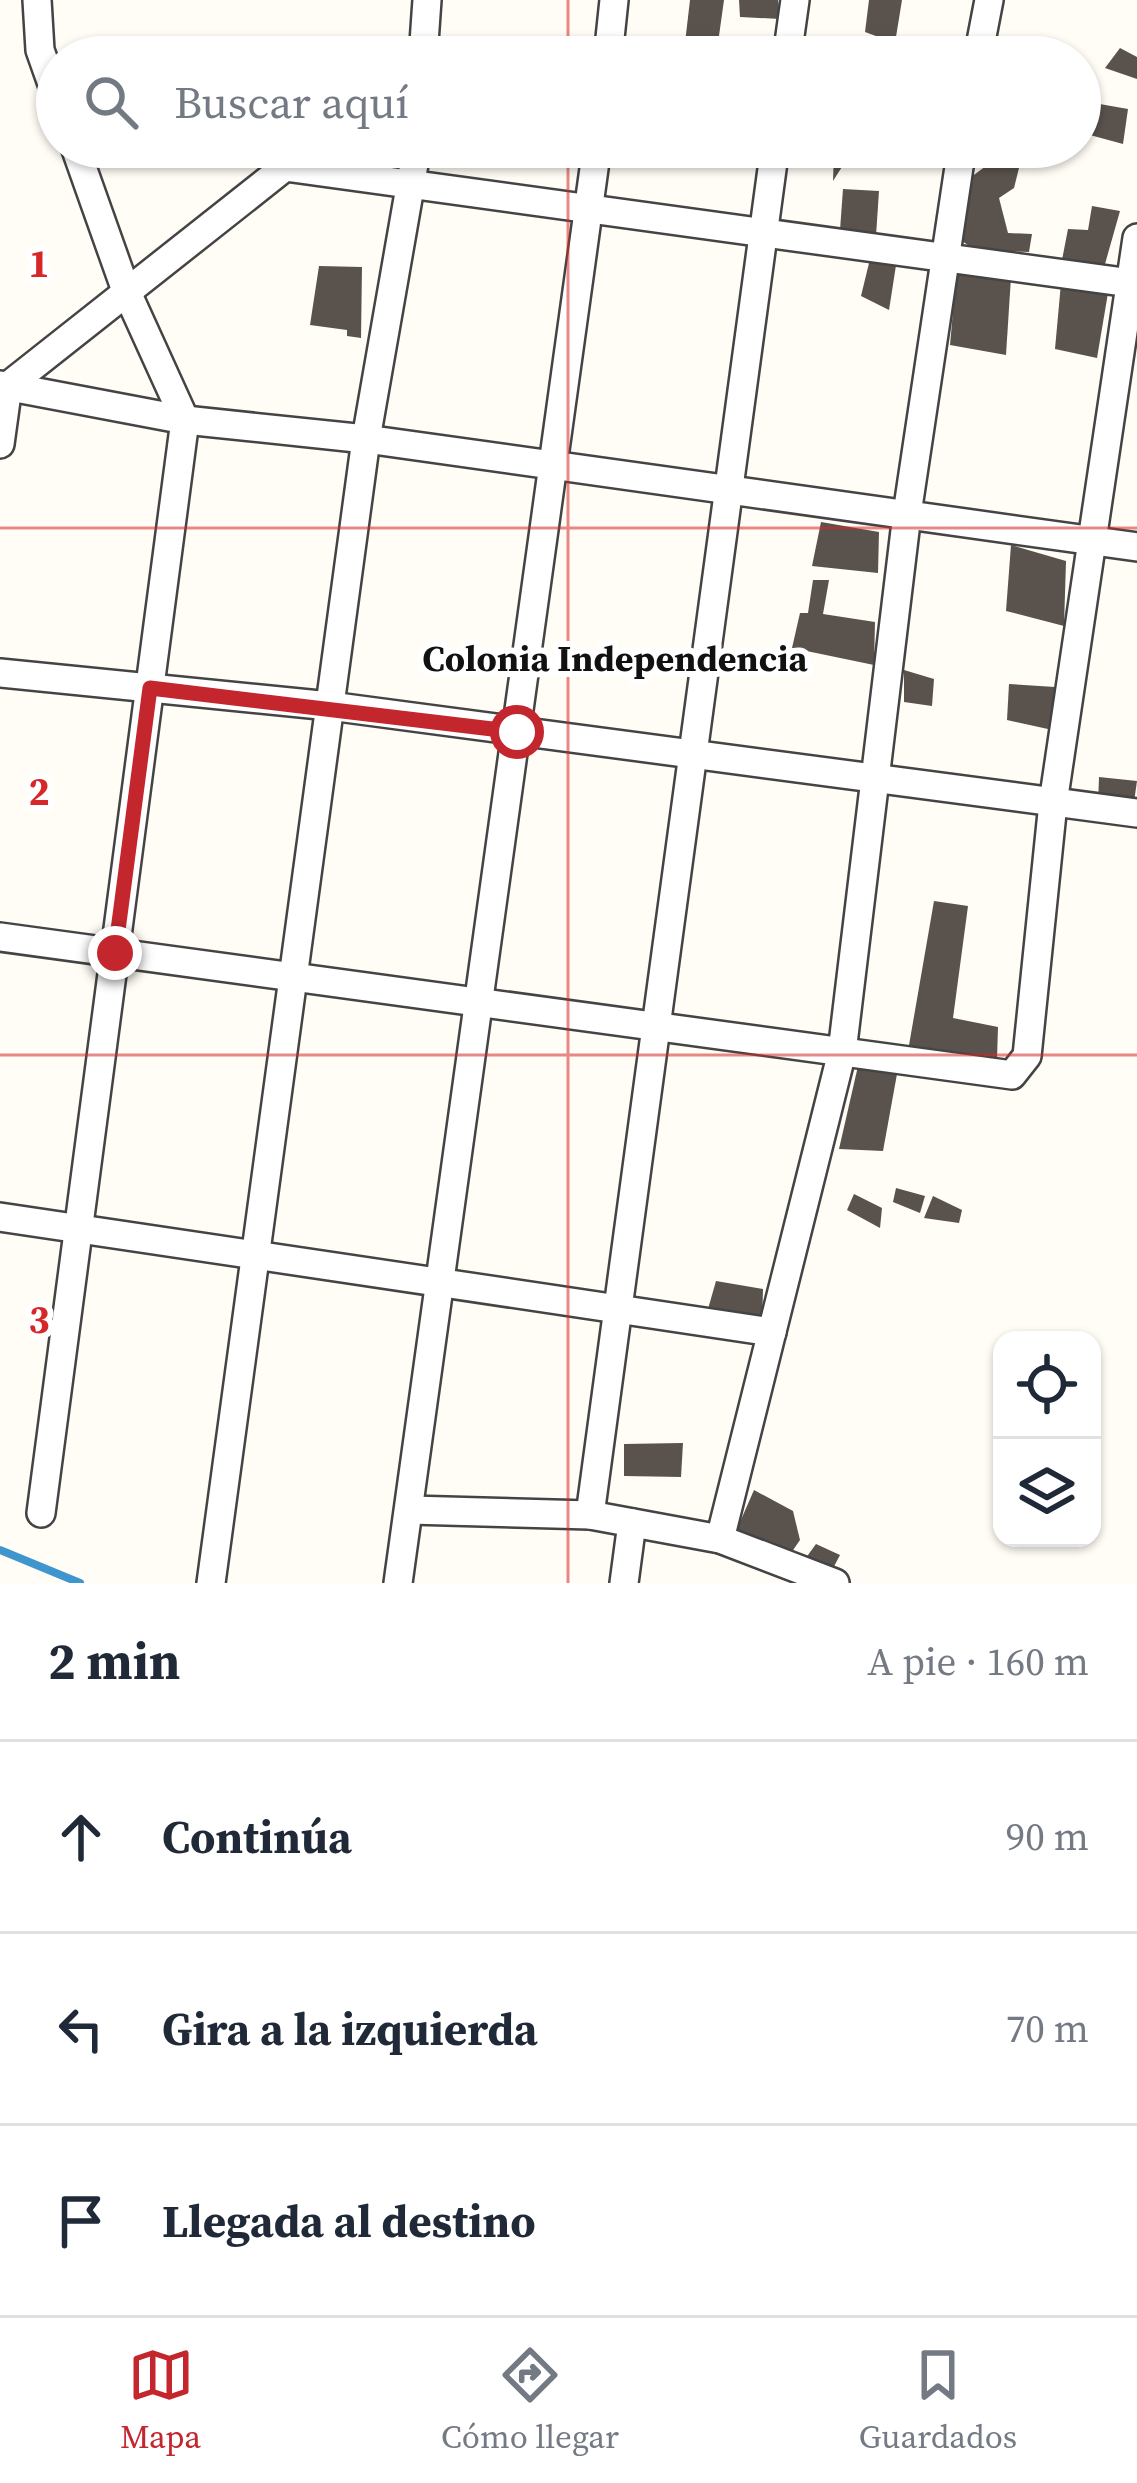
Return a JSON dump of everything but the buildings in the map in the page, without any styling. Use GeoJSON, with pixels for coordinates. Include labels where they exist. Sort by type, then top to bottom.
{"type":"FeatureCollection","features":[{"type":"Feature","properties":{"kind":"street"},"geometry":{"type":"LineString","coordinates":[[37,0],[39,36]]}},
{"type":"Feature","properties":{"kind":"street"},"geometry":{"type":"LineString","coordinates":[[424,36],[427,0]]}},
{"type":"Feature","properties":{"kind":"street"},"geometry":{"type":"LineString","coordinates":[[610,36],[614,0]]}},
{"type":"Feature","properties":{"kind":"street"},"geometry":{"type":"LineString","coordinates":[[790,36],[795,0]]}},
{"type":"Feature","properties":{"kind":"street"},"geometry":{"type":"LineString","coordinates":[[982,36],[989,0]]}},
{"type":"Feature","properties":{"kind":"street"},"geometry":{"type":"LineString","coordinates":[[41,1513],[185,420],[125,288],[82,168]]}},
{"type":"Feature","properties":{"kind":"street"},"geometry":{"type":"LineString","coordinates":[[0,444],[4,386],[284,168]]}},
{"type":"Feature","properties":{"kind":"street"},"geometry":{"type":"LineString","coordinates":[[294,168],[1134,283]]}},
{"type":"Feature","properties":{"kind":"street"},"geometry":{"type":"LineString","coordinates":[[212,1583],[366,439],[416,168]]}},
{"type":"Feature","properties":{"kind":"street"},"geometry":{"type":"LineString","coordinates":[[398,1583],[595,168]]}},
{"type":"Feature","properties":{"kind":"street"},"geometry":{"type":"LineString","coordinates":[[590,1515],[772,168]]}},
{"type":"Feature","properties":{"kind":"street"},"geometry":{"type":"LineString","coordinates":[[720,1539],[842,1052],[907,514],[941,258],[958,168]]}},
{"type":"Feature","properties":{"kind":"street"},"geometry":{"type":"LineString","coordinates":[[0,937],[1012,1076],[1027,1056],[1053,802],[1134,283],[1137,238]]}},
{"type":"Feature","properties":{"kind":"street"},"geometry":{"type":"LineString","coordinates":[[4,386],[185,420],[366,439],[1137,547]]}},
{"type":"Feature","properties":{"kind":"street"},"geometry":{"type":"LineString","coordinates":[[0,673],[330,706],[1137,813]]}},
{"type":"Feature","properties":{"kind":"street"},"geometry":{"type":"LineString","coordinates":[[0,1217],[772,1332]]}},
{"type":"Feature","properties":{"kind":"street"},"geometry":{"type":"LineString","coordinates":[[410,1510],[590,1515],[720,1539],[835,1583]]}},
{"type":"Feature","properties":{"kind":"street"},"geometry":{"type":"LineString","coordinates":[[624,1583],[632,1523]]}},
{"type":"Feature","properties":{"kind":"waterway"},"geometry":{"type":"LineString","coordinates":[[0,1550],[80,1583]]}},
{"type":"Feature","properties":{"kind":"district","name":"Colonia Independencia"},"geometry":{"type":"Point","coordinates":[615,658]}},
{"type":"Feature","properties":{"kind":"route"},"geometry":{"type":"LineString","coordinates":[[115,953],[150,688],[517,732]]}}]}
